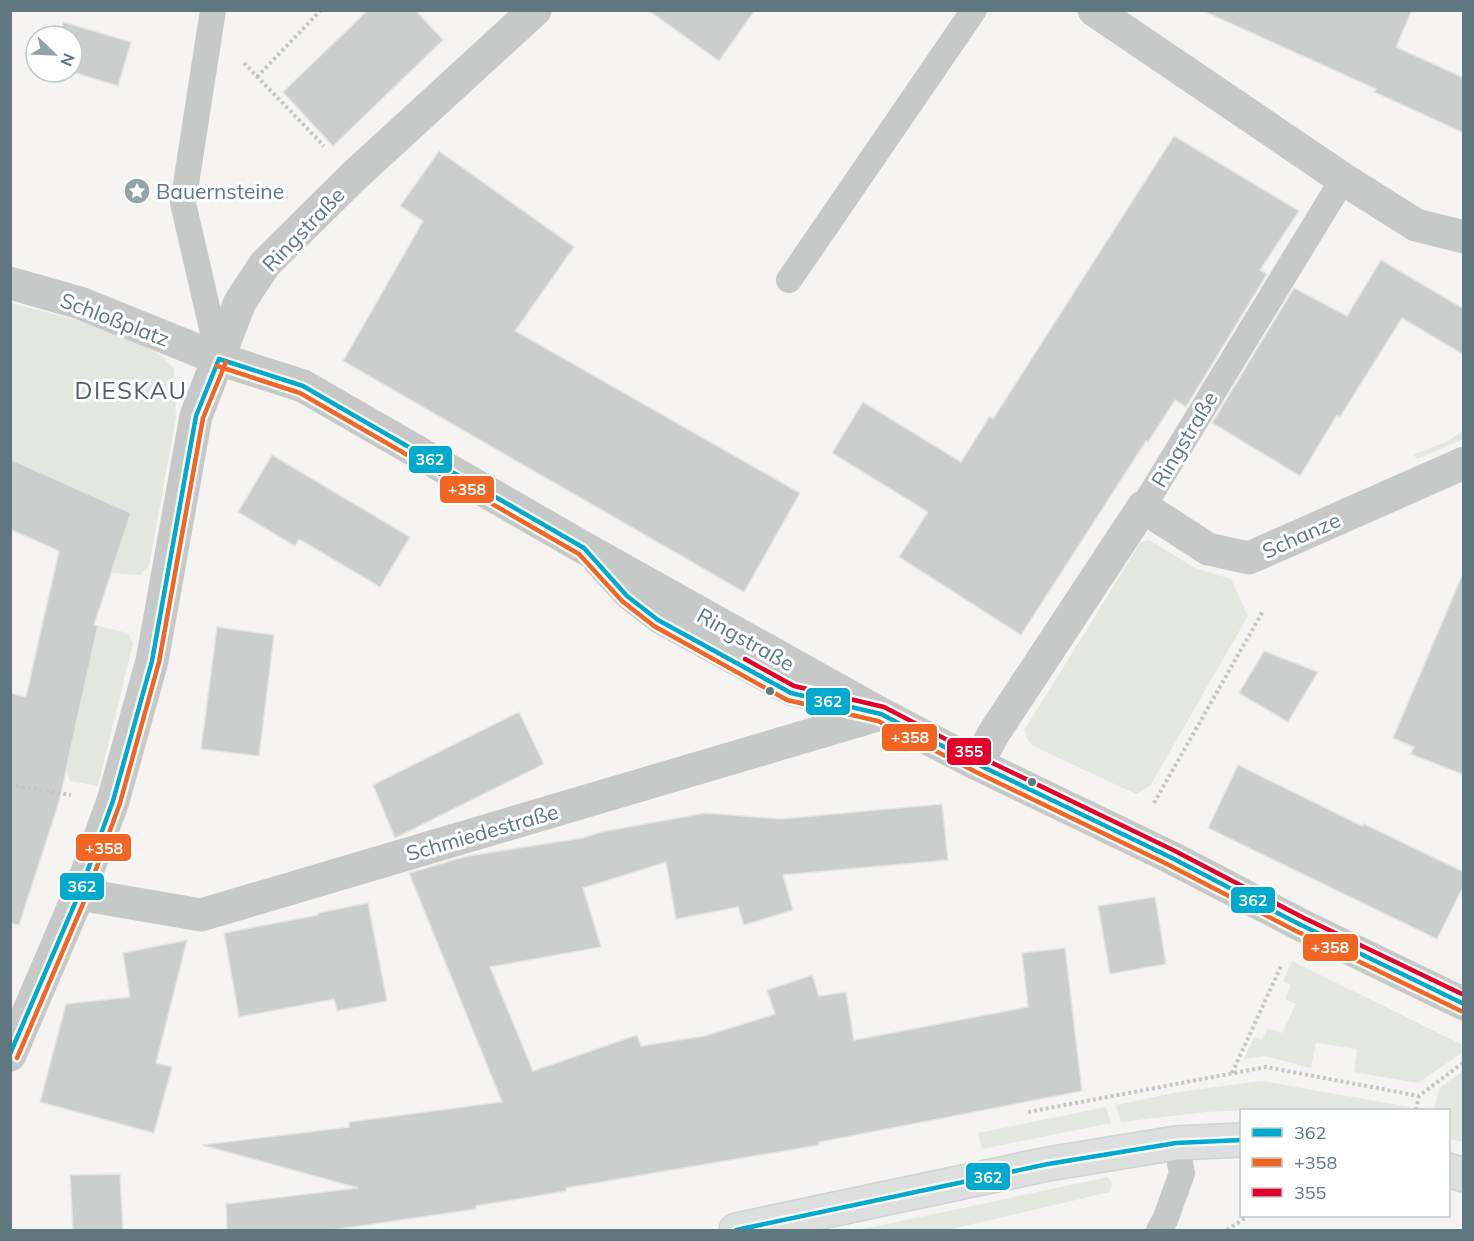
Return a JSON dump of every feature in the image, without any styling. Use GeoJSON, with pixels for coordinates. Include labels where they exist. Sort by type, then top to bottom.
{"type":"FeatureCollection","features":[{"type":"Feature","properties":{"kind":"main road"},"geometry":{"type":"LineString","coordinates":[[736,1230],[1048,1164],[1176,1143],[1240,1140]]}},
{"type":"Feature","properties":{"kind":"street","name":"Ringstraße"},"geometry":{"type":"LineString","coordinates":[[535,10],[354,177],[265,264],[240,302],[219,359],[303,386],[584,548],[881,714],[977,764],[994,733],[1143,507]]}},
{"type":"Feature","properties":{"kind":"street"},"geometry":{"type":"LineString","coordinates":[[1094,10],[1343,179],[1416,225],[1464,237]]}},
{"type":"Feature","properties":{"kind":"street","name":"Schloßplatz"},"geometry":{"type":"LineString","coordinates":[[10,283],[80,303],[219,359]]}},
{"type":"Feature","properties":{"kind":"street"},"geometry":{"type":"LineString","coordinates":[[10,1055],[80,894],[113,801],[152,661],[195,417],[219,359]]}},
{"type":"Feature","properties":{"kind":"street","name":"Schanze"},"geometry":{"type":"LineString","coordinates":[[1143,507],[1208,549],[1249,558],[1464,463]]}},
{"type":"Feature","properties":{"kind":"street","name":"Schmiedestraße"},"geometry":{"type":"LineString","coordinates":[[80,894],[201,915],[881,714]]}},
{"type":"Feature","properties":{"kind":"street"},"geometry":{"type":"LineString","coordinates":[[977,764],[1170,857],[1299,924],[1464,1004]]}},
{"type":"Feature","properties":{"kind":"lane"},"geometry":{"type":"LineString","coordinates":[[789,280],[974,10]]}},
{"type":"Feature","properties":{"kind":"lane"},"geometry":{"type":"LineString","coordinates":[[212,19],[183,203],[219,359]]}},
{"type":"Feature","properties":{"kind":"lane","name":"Ringstraße"},"geometry":{"type":"LineString","coordinates":[[1143,507],[1343,179]]}},
{"type":"Feature","properties":{"kind":"lane"},"geometry":{"type":"LineString","coordinates":[[1159,1230],[1165,1220],[1182,1173],[1176,1143]]}},
{"type":"Feature","properties":{"kind":"path"},"geometry":{"type":"LineString","coordinates":[[257,77],[321,10]]}},
{"type":"Feature","properties":{"kind":"path"},"geometry":{"type":"LineString","coordinates":[[212,19],[257,77],[354,177]]}},
{"type":"Feature","properties":{"kind":"path"},"geometry":{"type":"LineString","coordinates":[[1150,809],[1263,611]]}},
{"type":"Feature","properties":{"kind":"path"},"geometry":{"type":"LineString","coordinates":[[10,785],[113,801]]}},
{"type":"Feature","properties":{"kind":"path"},"geometry":{"type":"LineString","coordinates":[[1232,1073],[1299,924]]}},
{"type":"Feature","properties":{"kind":"path"},"geometry":{"type":"LineString","coordinates":[[1416,1109],[1419,1096],[1464,1062]]}},
{"type":"Feature","properties":{"kind":"path"},"geometry":{"type":"LineString","coordinates":[[1028,1112],[1266,1066],[1419,1096]]}},
{"type":"Feature","properties":{"kind":"path"},"geometry":{"type":"LineString","coordinates":[[1227,1230],[1245,1217]]}},
{"type":"Feature","properties":{"kind":"shaded area"},"geometry":{"type":"Polygon","coordinates":[[[10,303],[110,328],[142,342],[163,357],[174,369],[176,417],[149,566],[140,575],[111,573],[131,513],[11,459],[10,303]]]}},
{"type":"Feature","properties":{"kind":"shaded area"},"geometry":{"type":"Polygon","coordinates":[[[1463,431],[1463,439],[1418,459],[1413,455],[1448,441],[1463,431]]]}},
{"type":"Feature","properties":{"kind":"shaded area"},"geometry":{"type":"Polygon","coordinates":[[[1149,540],[1195,568],[1231,579],[1248,616],[1150,786],[1136,794],[1033,746],[1027,739],[1025,729],[1141,542],[1149,540]]]}},
{"type":"Feature","properties":{"kind":"shaded area"},"geometry":{"type":"Polygon","coordinates":[[[98,626],[128,633],[133,643],[98,786],[70,781],[66,770],[98,626]]]}},
{"type":"Feature","properties":{"kind":"shaded area"},"geometry":{"type":"Polygon","coordinates":[[[1292,961],[1463,1045],[1463,1052],[1418,1083],[1354,1072],[1357,1049],[1316,1043],[1311,1068],[1265,1056],[1244,1059],[1254,1037],[1262,1040],[1268,1028],[1282,1033],[1296,1004],[1285,999],[1291,985],[1283,981],[1292,961]]]}},
{"type":"Feature","properties":{"kind":"shaded area"},"geometry":{"type":"Polygon","coordinates":[[[1463,1071],[1463,1142],[1450,1139],[1450,1109],[1434,1109],[1439,1088],[1463,1071]]]}},
{"type":"Feature","properties":{"kind":"shaded area"},"geometry":{"type":"Polygon","coordinates":[[[1262,1081],[1410,1107],[1409,1109],[1240,1109],[1121,1122],[1116,1105],[1178,1092],[1262,1081]]]}},
{"type":"Feature","properties":{"kind":"shaded area"},"geometry":{"type":"Polygon","coordinates":[[[1106,1107],[1111,1123],[982,1149],[978,1133],[1106,1107]]]}},
{"type":"Feature","properties":{"kind":"shaded area"},"geometry":{"type":"Polygon","coordinates":[[[1108,1177],[1112,1183],[1110,1192],[947,1230],[859,1230],[1108,1177]]]}},
{"type":"Feature","properties":{"kind":"building"},"geometry":{"type":"Polygon","coordinates":[[[368,10],[415,10],[443,40],[333,146],[283,92],[368,10]]]}},
{"type":"Feature","properties":{"kind":"building"},"geometry":{"type":"Polygon","coordinates":[[[648,10],[755,10],[719,61],[648,10]]]}},
{"type":"Feature","properties":{"kind":"building"},"geometry":{"type":"Polygon","coordinates":[[[1201,10],[1412,10],[1396,47],[1464,78],[1464,133],[1374,92],[1376,89],[1201,10]]]}},
{"type":"Feature","properties":{"kind":"building"},"geometry":{"type":"Polygon","coordinates":[[[84,28],[131,42],[118,86],[84,76],[84,28]]]}},
{"type":"Feature","properties":{"kind":"building"},"geometry":{"type":"Polygon","coordinates":[[[1174,136],[1299,211],[1260,270],[1267,274],[1186,407],[1175,400],[1021,635],[899,557],[928,512],[832,453],[863,402],[961,462],[990,416],[993,419],[1174,136]]]}},
{"type":"Feature","properties":{"kind":"building"},"geometry":{"type":"Polygon","coordinates":[[[439,151],[574,247],[515,331],[800,493],[744,592],[343,361],[423,221],[400,206],[439,151]]]}},
{"type":"Feature","properties":{"kind":"building"},"geometry":{"type":"Polygon","coordinates":[[[1381,260],[1464,309],[1464,355],[1402,318],[1340,417],[1337,415],[1300,476],[1212,423],[1294,288],[1347,316],[1381,260]]]}},
{"type":"Feature","properties":{"kind":"building"},"geometry":{"type":"Polygon","coordinates":[[[272,455],[410,537],[380,587],[299,539],[295,546],[238,512],[272,455]]]}},
{"type":"Feature","properties":{"kind":"building"},"geometry":{"type":"Polygon","coordinates":[[[10,459],[131,513],[94,625],[98,626],[59,802],[19,925],[10,923],[10,693],[26,697],[59,551],[10,529],[10,459]]]}},
{"type":"Feature","properties":{"kind":"building"},"geometry":{"type":"Polygon","coordinates":[[[1464,571],[1464,775],[1411,754],[1414,747],[1393,738],[1464,571]]]}},
{"type":"Feature","properties":{"kind":"building"},"geometry":{"type":"Polygon","coordinates":[[[217,627],[274,635],[259,756],[201,749],[217,627]]]}},
{"type":"Feature","properties":{"kind":"building"},"geometry":{"type":"Polygon","coordinates":[[[1264,651],[1318,672],[1288,722],[1239,693],[1264,651]]]}},
{"type":"Feature","properties":{"kind":"building"},"geometry":{"type":"Polygon","coordinates":[[[519,712],[544,764],[395,838],[373,785],[519,712]]]}},
{"type":"Feature","properties":{"kind":"building"},"geometry":{"type":"Polygon","coordinates":[[[1238,765],[1362,826],[1364,824],[1464,872],[1464,885],[1437,939],[1208,828],[1238,765]]]}},
{"type":"Feature","properties":{"kind":"building"},"geometry":{"type":"Polygon","coordinates":[[[942,804],[948,860],[783,875],[793,910],[744,925],[738,907],[676,919],[666,862],[583,888],[601,947],[490,967],[533,1071],[637,1035],[641,1046],[705,1036],[775,1014],[767,990],[812,975],[819,996],[846,992],[854,1040],[1028,1007],[1022,953],[1065,948],[1082,1091],[819,1142],[819,1145],[566,1188],[566,1191],[476,1206],[476,1209],[332,1230],[227,1230],[226,1204],[358,1188],[202,1145],[349,1127],[349,1122],[502,1102],[409,873],[468,856],[582,838],[601,832],[705,813],[781,819],[942,804]]]}},
{"type":"Feature","properties":{"kind":"building"},"geometry":{"type":"Polygon","coordinates":[[[1155,897],[1166,964],[1110,974],[1098,906],[1155,897]]]}},
{"type":"Feature","properties":{"kind":"building"},"geometry":{"type":"Polygon","coordinates":[[[368,903],[387,1001],[337,1011],[334,999],[239,1017],[224,933],[368,903]]]}},
{"type":"Feature","properties":{"kind":"building"},"geometry":{"type":"Polygon","coordinates":[[[187,940],[156,1063],[172,1067],[154,1133],[40,1102],[66,1004],[130,997],[123,953],[187,940]]]}},
{"type":"Feature","properties":{"kind":"building"},"geometry":{"type":"Polygon","coordinates":[[[120,1174],[123,1230],[73,1230],[70,1175],[120,1174]]]}},
{"type":"Feature","properties":{"kind":"transit line","name":"362"},"geometry":{"type":"LineString","coordinates":[[219,359],[303,386],[584,548],[627,596],[658,620],[791,693],[881,714],[977,764],[1170,857],[1299,924],[1464,1004]]}},
{"type":"Feature","properties":{"kind":"transit line","name":"362"},"geometry":{"type":"LineString","coordinates":[[10,1054],[79,894],[113,801],[152,661],[196,416],[219,359]]}},
{"type":"Feature","properties":{"kind":"transit line","name":"+358"},"geometry":{"type":"LineString","coordinates":[[17,1058],[86,897],[120,803],[159,662],[203,418],[226,362]]}},
{"type":"Feature","properties":{"kind":"transit line","name":"+358"},"geometry":{"type":"LineString","coordinates":[[217,366],[300,393],[579,554],[622,601],[654,626],[787,700],[878,721],[974,771],[1167,864],[1296,931],[1461,1011]]}},
{"type":"Feature","properties":{"kind":"transit line","name":"355"},"geometry":{"type":"LineString","coordinates":[[745,659],[794,686],[884,707],[980,757],[1173,850],[1302,917],[1464,995]]}},
{"type":"Feature","properties":{"kind":"transit line","name":"362"},"geometry":{"type":"LineString","coordinates":[[736,1230],[1048,1164],[1176,1143],[1240,1140]]}},
{"type":"Feature","properties":{"kind":"place","name":"Bauernsteine"},"geometry":{"type":"Point","coordinates":[137,191]}},
{"type":"Feature","properties":{"kind":"district","name":"DIESKAU"},"geometry":{"type":"Point","coordinates":[131,390]}}]}
